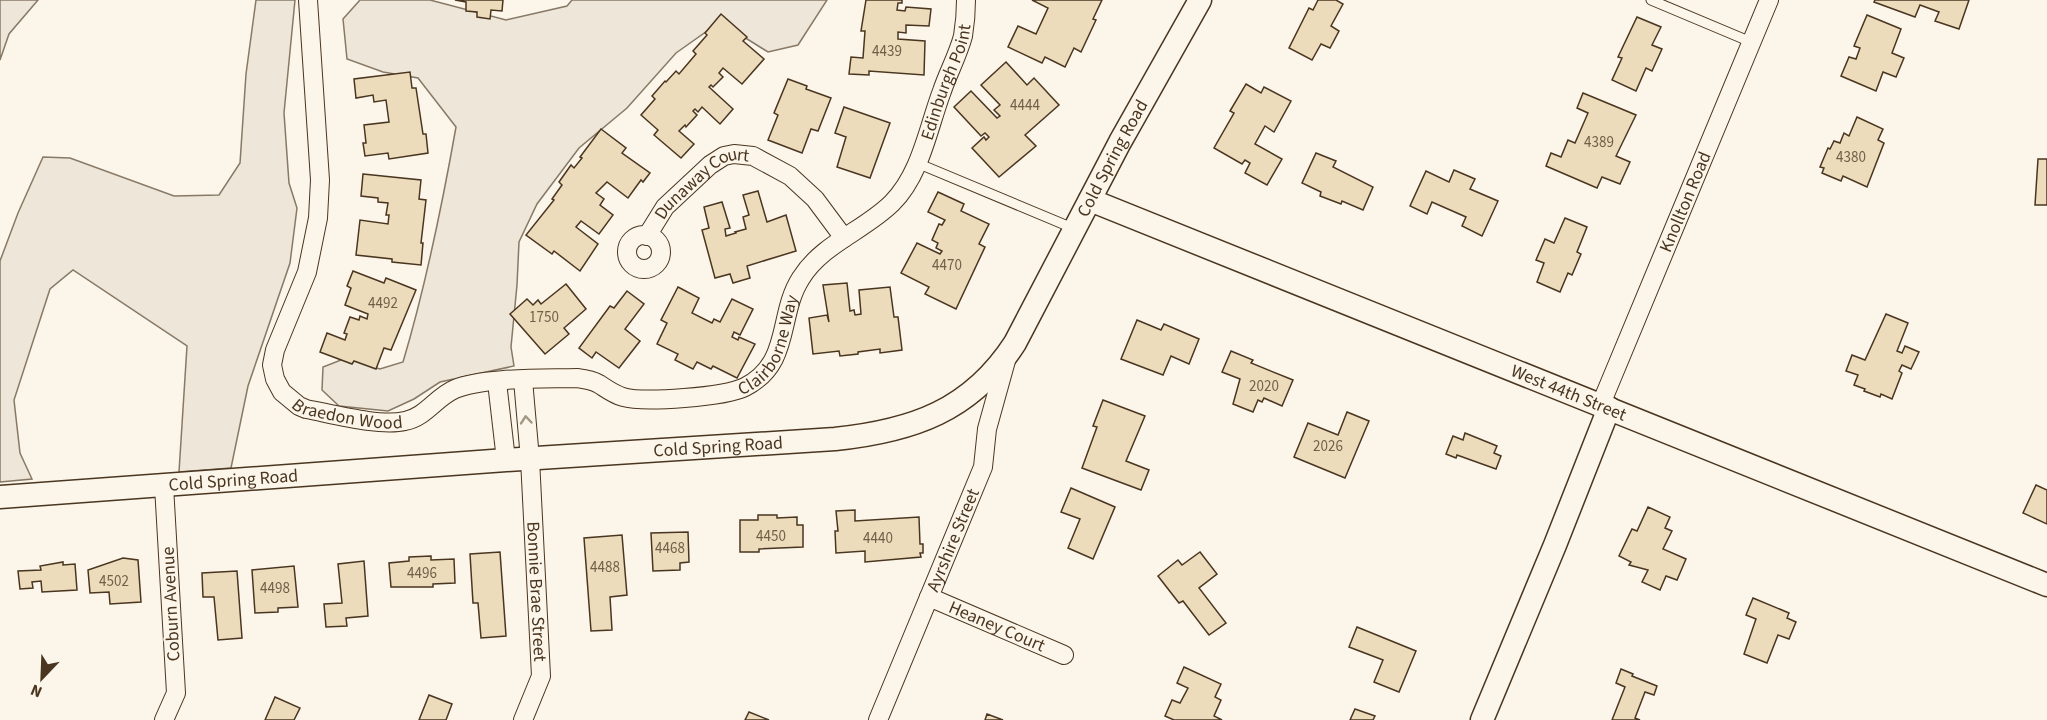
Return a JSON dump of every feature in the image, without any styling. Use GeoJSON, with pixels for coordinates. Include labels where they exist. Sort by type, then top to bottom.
{"type":"FeatureCollection","features":[{"type":"Feature","properties":{"kind":"street","name":"Braedon Wood"},"geometry":{"type":"LineString","coordinates":[[308,0],[320,180],[318,218],[307,272],[274,350],[272,365],[275,380],[287,397],[306,409],[386,423],[408,421],[462,386],[523,380]]}},
{"type":"Feature","properties":{"kind":"street","name":"Edinburgh Point"},"geometry":{"type":"LineString","coordinates":[[917,163],[943,86],[960,45],[966,18],[966,0]]}},
{"type":"Feature","properties":{"kind":"street","name":"Cold Spring Road"},"geometry":{"type":"LineString","coordinates":[[0,497],[865,436],[936,416],[979,386],[1008,355],[1025,327],[1120,142],[1200,0]]}},
{"type":"Feature","properties":{"kind":"street","name":"Knollton Road"},"geometry":{"type":"LineString","coordinates":[[1482,720],[1551,556],[1605,406],[1769,0]]}},
{"type":"Feature","properties":{"kind":"street","name":"Dunaway Court"},"geometry":{"type":"LineString","coordinates":[[647,236],[665,207],[710,165],[724,156],[734,154],[753,156],[790,176],[815,199],[844,238]]}},
{"type":"Feature","properties":{"kind":"street","name":"Clairborne Way"},"geometry":{"type":"LineString","coordinates":[[523,380],[577,378],[591,380],[619,396],[641,399],[722,394],[746,387],[766,371],[776,357],[793,292],[802,276],[813,263],[892,203],[917,163]]}},
{"type":"Feature","properties":{"kind":"street","name":"West 44th Street"},"geometry":{"type":"LineString","coordinates":[[1090,200],[2047,585]]}},
{"type":"Feature","properties":{"kind":"street","name":"Ayrshire Street"},"geometry":{"type":"LineString","coordinates":[[878,720],[983,467],[987,429],[1008,355]]}},
{"type":"Feature","properties":{"kind":"street","name":"Bonnie Brae Street"},"geometry":{"type":"LineString","coordinates":[[523,380],[530,459],[541,676],[523,720]]}},
{"type":"Feature","properties":{"kind":"street"},"geometry":{"type":"LineString","coordinates":[[497,382],[506,460]]}},
{"type":"Feature","properties":{"kind":"street","name":"Coburn Avenue"},"geometry":{"type":"LineString","coordinates":[[164,486],[176,693],[164,720]]}},
{"type":"Feature","properties":{"kind":"street","name":"Heaney Court"},"geometry":{"type":"LineString","coordinates":[[929,597],[1064,655]]}},
{"type":"Feature","properties":{"kind":"lane"},"geometry":{"type":"LineString","coordinates":[[1651,0],[1751,42]]}},
{"type":"Feature","properties":{"kind":"lane"},"geometry":{"type":"LineString","coordinates":[[917,163],[1075,229]]}},
{"type":"Feature","properties":{"kind":"shaded area"},"geometry":{"type":"Polygon","coordinates":[[[0,0],[38,0],[9,34],[0,60],[0,0]]]}},
{"type":"Feature","properties":{"kind":"shaded area"},"geometry":{"type":"Polygon","coordinates":[[[256,0],[295,0],[284,113],[289,183],[297,208],[290,263],[248,386],[231,468],[179,472],[187,346],[73,270],[50,289],[14,400],[20,453],[32,479],[0,482],[0,261],[43,157],[70,158],[174,196],[219,195],[240,163],[246,74],[256,0]]]}},
{"type":"Feature","properties":{"kind":"shaded area"},"geometry":{"type":"Polygon","coordinates":[[[360,0],[430,0],[506,20],[567,6],[572,0],[827,0],[798,45],[768,52],[728,27],[710,29],[676,53],[627,108],[579,148],[537,204],[519,242],[511,347],[514,366],[440,382],[414,399],[388,411],[339,406],[322,390],[323,367],[346,358],[380,369],[403,362],[433,245],[456,127],[418,78],[383,72],[347,59],[343,19],[360,0]]]}},
{"type":"Feature","properties":{"kind":"building"},"geometry":{"type":"Polygon","coordinates":[[[455,0],[503,0],[502,11],[491,10],[490,19],[477,17],[477,12],[466,11],[466,2],[455,0]]]}},
{"type":"Feature","properties":{"kind":"building"},"geometry":{"type":"Polygon","coordinates":[[[866,0],[902,0],[902,3],[898,3],[897,10],[905,11],[906,7],[931,9],[929,26],[906,25],[906,33],[898,32],[898,39],[925,41],[924,75],[869,71],[869,75],[849,74],[851,57],[863,58],[865,31],[861,31],[866,0]]]}},
{"type":"Feature","properties":{"kind":"building"},"geometry":{"type":"Polygon","coordinates":[[[1032,0],[1102,0],[1093,19],[1096,20],[1081,52],[1074,48],[1065,67],[1045,57],[1042,63],[1008,47],[1018,26],[1036,34],[1048,8],[1032,0]]]}},
{"type":"Feature","properties":{"kind":"building"},"geometry":{"type":"Polygon","coordinates":[[[1318,0],[1336,0],[1343,4],[1331,26],[1339,31],[1330,48],[1321,44],[1312,60],[1289,48],[1309,8],[1313,10],[1318,0]]]}},
{"type":"Feature","properties":{"kind":"building"},"geometry":{"type":"Polygon","coordinates":[[[1875,0],[1969,0],[1959,29],[1935,21],[1939,12],[1920,5],[1915,17],[1874,2],[1875,0]]]}},
{"type":"Feature","properties":{"kind":"building"},"geometry":{"type":"Polygon","coordinates":[[[721,14],[747,37],[743,41],[764,59],[742,84],[723,68],[719,73],[723,77],[713,87],[711,85],[709,87],[733,109],[720,124],[702,107],[698,112],[695,109],[693,111],[697,115],[679,131],[694,144],[681,158],[654,135],[658,130],[641,115],[655,99],[652,96],[665,81],[676,71],[679,74],[696,54],[693,51],[721,14]]]}},
{"type":"Feature","properties":{"kind":"building"},"geometry":{"type":"Polygon","coordinates":[[[1867,15],[1901,29],[1892,53],[1904,58],[1896,77],[1883,72],[1876,91],[1841,76],[1849,57],[1856,59],[1860,48],[1854,46],[1867,15]]]}},
{"type":"Feature","properties":{"kind":"building"},"geometry":{"type":"Polygon","coordinates":[[[1637,17],[1661,27],[1652,45],[1662,49],[1652,71],[1646,68],[1636,91],[1612,80],[1622,58],[1618,57],[1637,17]]]}},
{"type":"Feature","properties":{"kind":"building"},"geometry":{"type":"Polygon","coordinates":[[[1006,62],[1027,85],[1034,78],[1059,105],[1025,135],[1036,146],[999,177],[972,148],[984,137],[986,140],[989,137],[985,133],[981,136],[954,107],[971,91],[997,118],[1000,116],[994,110],[1000,105],[981,85],[1006,62]]]}},
{"type":"Feature","properties":{"kind":"building"},"geometry":{"type":"Polygon","coordinates":[[[410,72],[412,88],[416,88],[428,153],[389,159],[388,153],[365,156],[364,125],[389,122],[386,100],[374,102],[373,95],[356,98],[354,79],[410,72]]]}},
{"type":"Feature","properties":{"kind":"building"},"geometry":{"type":"Polygon","coordinates":[[[788,79],[807,86],[806,89],[831,98],[818,131],[811,129],[802,153],[768,140],[778,115],[774,113],[788,79]]]}},
{"type":"Feature","properties":{"kind":"building"},"geometry":{"type":"Polygon","coordinates":[[[1246,84],[1261,93],[1264,87],[1291,101],[1274,132],[1265,126],[1255,144],[1282,159],[1267,185],[1245,173],[1250,163],[1245,160],[1242,164],[1214,148],[1234,113],[1230,111],[1246,84]]]}},
{"type":"Feature","properties":{"kind":"building"},"geometry":{"type":"Polygon","coordinates":[[[1583,93],[1636,115],[1616,156],[1630,162],[1620,184],[1602,177],[1597,188],[1546,166],[1551,153],[1561,157],[1568,140],[1575,143],[1588,113],[1577,108],[1583,93]]]}},
{"type":"Feature","properties":{"kind":"building"},"geometry":{"type":"Polygon","coordinates":[[[844,107],[890,123],[870,178],[837,167],[846,137],[835,133],[844,107]]]}},
{"type":"Feature","properties":{"kind":"building"},"geometry":{"type":"Polygon","coordinates":[[[1857,117],[1883,129],[1878,140],[1884,143],[1867,187],[1843,176],[1841,181],[1822,173],[1824,168],[1820,167],[1828,148],[1830,149],[1834,141],[1840,143],[1844,133],[1849,136],[1857,117]]]}},
{"type":"Feature","properties":{"kind":"building"},"geometry":{"type":"Polygon","coordinates":[[[601,129],[626,148],[622,153],[650,173],[643,182],[641,180],[628,198],[607,182],[596,193],[604,199],[600,205],[613,215],[599,234],[581,221],[576,227],[598,244],[580,271],[554,251],[552,254],[526,235],[554,200],[552,199],[562,185],[559,182],[571,165],[574,168],[601,129]]]}},
{"type":"Feature","properties":{"kind":"building"},"geometry":{"type":"Polygon","coordinates":[[[1316,153],[1336,161],[1333,167],[1373,187],[1363,210],[1342,201],[1341,204],[1320,196],[1321,192],[1302,183],[1316,153]]]}},
{"type":"Feature","properties":{"kind":"building"},"geometry":{"type":"Polygon","coordinates":[[[2038,159],[2047,159],[2047,205],[2035,205],[2038,159]]]}},
{"type":"Feature","properties":{"kind":"building"},"geometry":{"type":"Polygon","coordinates":[[[1454,170],[1475,179],[1470,189],[1498,201],[1482,236],[1462,226],[1466,217],[1432,202],[1427,214],[1410,206],[1426,171],[1449,182],[1454,170]]]}},
{"type":"Feature","properties":{"kind":"building"},"geometry":{"type":"Polygon","coordinates":[[[363,174],[421,180],[419,199],[426,200],[421,265],[356,255],[360,220],[388,224],[389,215],[386,215],[388,203],[378,202],[378,198],[361,196],[363,174]]]}},
{"type":"Feature","properties":{"kind":"building"},"geometry":{"type":"Polygon","coordinates":[[[758,191],[767,222],[786,215],[796,251],[747,266],[750,278],[733,283],[730,274],[715,278],[702,230],[709,228],[704,207],[722,202],[730,228],[725,229],[726,236],[746,229],[743,217],[749,215],[743,195],[758,191]]]}},
{"type":"Feature","properties":{"kind":"building"},"geometry":{"type":"Polygon","coordinates":[[[938,192],[964,204],[961,211],[989,224],[979,244],[985,247],[956,309],[925,294],[929,287],[901,273],[917,243],[940,254],[942,251],[936,248],[938,243],[932,240],[939,224],[942,225],[945,220],[928,212],[938,192]]]}},
{"type":"Feature","properties":{"kind":"building"},"geometry":{"type":"Polygon","coordinates":[[[1565,218],[1587,227],[1577,252],[1581,254],[1572,275],[1568,273],[1560,292],[1537,282],[1544,263],[1536,260],[1545,239],[1554,243],[1565,218]]]}},
{"type":"Feature","properties":{"kind":"building"},"geometry":{"type":"Polygon","coordinates":[[[353,271],[384,283],[386,278],[416,290],[391,350],[384,348],[376,369],[354,361],[352,364],[320,352],[327,333],[345,340],[347,334],[344,333],[350,317],[359,320],[360,316],[367,319],[368,314],[345,305],[351,288],[347,286],[353,271]]]}},
{"type":"Feature","properties":{"kind":"building"},"geometry":{"type":"Polygon","coordinates":[[[847,283],[850,311],[854,310],[855,315],[861,314],[859,290],[890,287],[894,317],[898,317],[902,350],[880,353],[880,349],[840,356],[839,351],[813,354],[809,318],[827,315],[829,322],[823,285],[847,283]]]}},
{"type":"Feature","properties":{"kind":"building"},"geometry":{"type":"Polygon","coordinates":[[[566,284],[586,309],[564,328],[569,334],[545,354],[510,314],[527,299],[533,305],[538,300],[541,304],[566,284]]]}},
{"type":"Feature","properties":{"kind":"building"},"geometry":{"type":"Polygon","coordinates":[[[678,287],[699,298],[692,313],[712,323],[714,319],[720,322],[732,299],[753,309],[740,335],[734,332],[732,337],[738,340],[739,337],[755,344],[737,378],[713,366],[711,369],[697,362],[693,369],[675,360],[678,354],[657,344],[667,323],[661,320],[678,287]]]}},
{"type":"Feature","properties":{"kind":"building"},"geometry":{"type":"Polygon","coordinates":[[[627,291],[644,304],[625,329],[640,341],[619,368],[596,352],[592,358],[579,348],[610,306],[614,308],[627,291]]]}},
{"type":"Feature","properties":{"kind":"building"},"geometry":{"type":"Polygon","coordinates":[[[1886,314],[1908,323],[1897,351],[1902,353],[1905,346],[1919,352],[1911,369],[1902,365],[1899,371],[1902,373],[1892,399],[1881,394],[1880,397],[1854,385],[1858,375],[1846,371],[1852,355],[1865,360],[1886,314]]]}},
{"type":"Feature","properties":{"kind":"building"},"geometry":{"type":"Polygon","coordinates":[[[1137,320],[1161,330],[1164,324],[1199,339],[1189,364],[1171,356],[1163,375],[1121,359],[1137,320]]]}},
{"type":"Feature","properties":{"kind":"building"},"geometry":{"type":"Polygon","coordinates":[[[1231,351],[1253,360],[1251,363],[1293,380],[1282,406],[1264,398],[1262,402],[1258,400],[1253,412],[1233,404],[1240,379],[1222,372],[1231,351]]]}},
{"type":"Feature","properties":{"kind":"building"},"geometry":{"type":"Polygon","coordinates":[[[1103,400],[1145,416],[1126,461],[1149,470],[1141,490],[1082,468],[1097,427],[1093,426],[1103,400]]]}},
{"type":"Feature","properties":{"kind":"building"},"geometry":{"type":"Polygon","coordinates":[[[1347,412],[1369,421],[1345,478],[1294,457],[1308,423],[1338,435],[1347,412]]]}},
{"type":"Feature","properties":{"kind":"building"},"geometry":{"type":"Polygon","coordinates":[[[1465,433],[1497,446],[1494,453],[1501,456],[1496,469],[1457,455],[1456,458],[1446,454],[1453,436],[1463,440],[1465,433]]]}},
{"type":"Feature","properties":{"kind":"building"},"geometry":{"type":"Polygon","coordinates":[[[2036,485],[2047,490],[2047,524],[2023,513],[2036,485]]]}},
{"type":"Feature","properties":{"kind":"building"},"geometry":{"type":"Polygon","coordinates":[[[1071,488],[1115,507],[1093,559],[1068,548],[1080,519],[1061,512],[1071,488]]]}},
{"type":"Feature","properties":{"kind":"building"},"geometry":{"type":"Polygon","coordinates":[[[1648,507],[1670,517],[1665,528],[1672,531],[1663,549],[1686,559],[1677,580],[1666,576],[1660,590],[1642,582],[1648,570],[1629,565],[1631,562],[1619,556],[1632,529],[1637,531],[1648,507]]]}},
{"type":"Feature","properties":{"kind":"building"},"geometry":{"type":"Polygon","coordinates":[[[855,510],[855,521],[919,517],[920,544],[923,544],[921,557],[865,562],[865,551],[836,553],[835,531],[838,531],[836,511],[855,510]]]}},
{"type":"Feature","properties":{"kind":"building"},"geometry":{"type":"Polygon","coordinates":[[[758,515],[777,515],[777,518],[797,517],[797,525],[803,525],[803,547],[740,552],[740,520],[758,520],[758,515]]]}},
{"type":"Feature","properties":{"kind":"building"},"geometry":{"type":"Polygon","coordinates":[[[688,532],[689,562],[680,563],[680,570],[653,571],[651,533],[688,532]]]}},
{"type":"Feature","properties":{"kind":"building"},"geometry":{"type":"Polygon","coordinates":[[[622,535],[627,595],[610,597],[612,630],[591,631],[584,538],[622,535]]]}},
{"type":"Feature","properties":{"kind":"building"},"geometry":{"type":"Polygon","coordinates":[[[500,552],[506,636],[481,638],[478,603],[473,603],[470,554],[500,552]]]}},
{"type":"Feature","properties":{"kind":"building"},"geometry":{"type":"Polygon","coordinates":[[[1200,552],[1217,574],[1199,588],[1226,623],[1209,635],[1183,601],[1179,603],[1158,576],[1178,560],[1182,565],[1200,552]]]}},
{"type":"Feature","properties":{"kind":"building"},"geometry":{"type":"Polygon","coordinates":[[[431,556],[431,560],[454,559],[455,583],[433,584],[433,587],[391,587],[389,563],[409,561],[409,557],[431,556]]]}},
{"type":"Feature","properties":{"kind":"building"},"geometry":{"type":"Polygon","coordinates":[[[123,558],[138,560],[141,602],[110,604],[109,592],[90,593],[88,570],[123,558]]]}},
{"type":"Feature","properties":{"kind":"building"},"geometry":{"type":"Polygon","coordinates":[[[364,561],[368,616],[346,618],[347,626],[326,627],[324,604],[342,603],[338,564],[364,561]]]}},
{"type":"Feature","properties":{"kind":"building"},"geometry":{"type":"Polygon","coordinates":[[[63,562],[63,565],[75,564],[77,590],[42,592],[41,581],[32,582],[33,588],[20,589],[18,571],[41,570],[40,566],[63,562]]]}},
{"type":"Feature","properties":{"kind":"building"},"geometry":{"type":"Polygon","coordinates":[[[294,566],[298,607],[278,608],[278,612],[255,613],[252,570],[294,566]]]}},
{"type":"Feature","properties":{"kind":"building"},"geometry":{"type":"Polygon","coordinates":[[[237,571],[242,638],[218,640],[214,597],[203,597],[202,573],[237,571]]]}},
{"type":"Feature","properties":{"kind":"building"},"geometry":{"type":"Polygon","coordinates":[[[1753,598],[1789,613],[1787,618],[1796,622],[1789,639],[1778,635],[1767,663],[1744,654],[1756,619],[1746,615],[1753,598]]]}},
{"type":"Feature","properties":{"kind":"building"},"geometry":{"type":"Polygon","coordinates":[[[1357,627],[1416,651],[1399,692],[1374,682],[1383,660],[1349,647],[1357,627]]]}},
{"type":"Feature","properties":{"kind":"building"},"geometry":{"type":"Polygon","coordinates":[[[1184,667],[1221,684],[1215,697],[1221,700],[1214,716],[1222,720],[1174,720],[1165,716],[1172,700],[1180,703],[1188,688],[1177,683],[1184,667]]]}},
{"type":"Feature","properties":{"kind":"building"},"geometry":{"type":"Polygon","coordinates":[[[1621,669],[1657,686],[1654,695],[1645,692],[1635,718],[1640,720],[1612,720],[1625,687],[1616,683],[1621,669]]]}},
{"type":"Feature","properties":{"kind":"building"},"geometry":{"type":"Polygon","coordinates":[[[429,695],[452,704],[446,720],[419,720],[429,695]]]}},
{"type":"Feature","properties":{"kind":"building"},"geometry":{"type":"Polygon","coordinates":[[[275,697],[300,708],[294,720],[265,720],[275,697]]]}},
{"type":"Feature","properties":{"kind":"building"},"geometry":{"type":"Polygon","coordinates":[[[1355,709],[1375,716],[1373,720],[1350,720],[1355,709]]]}},
{"type":"Feature","properties":{"kind":"building"},"geometry":{"type":"Polygon","coordinates":[[[749,712],[769,720],[745,720],[749,712]]]}},
{"type":"Feature","properties":{"kind":"building"},"geometry":{"type":"Polygon","coordinates":[[[987,714],[1003,720],[985,720],[987,714]]]}}]}
